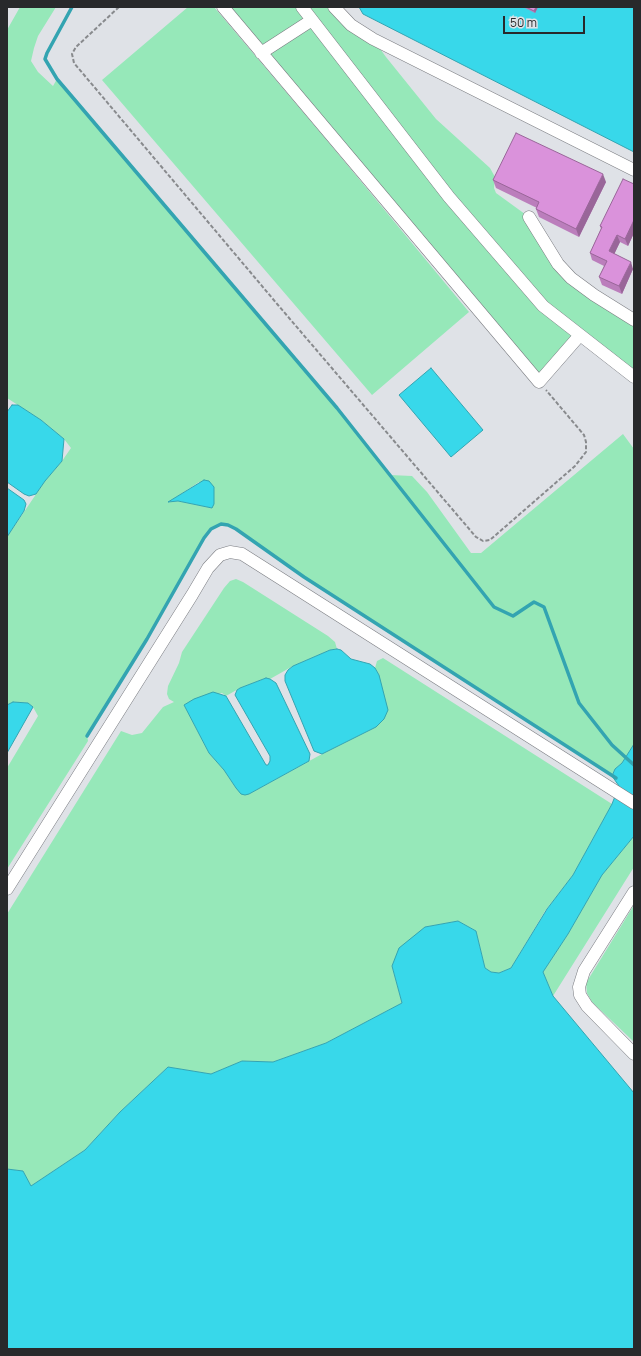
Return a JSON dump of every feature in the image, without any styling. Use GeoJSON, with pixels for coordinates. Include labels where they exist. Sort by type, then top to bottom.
{"type":"FeatureCollection","features":[{"type":"Feature","properties":{"kind":"lane"},"geometry":{"type":"LineString","coordinates":[[223,7],[539,382],[580,335]]}},
{"type":"Feature","properties":{"kind":"lane"},"geometry":{"type":"LineString","coordinates":[[302,7],[449,197],[543,306],[634,377]]}},
{"type":"Feature","properties":{"kind":"lane"},"geometry":{"type":"LineString","coordinates":[[334,7],[351,25],[373,39],[634,170]]}},
{"type":"Feature","properties":{"kind":"lane"},"geometry":{"type":"LineString","coordinates":[[261,53],[312,20]]}},
{"type":"Feature","properties":{"kind":"lane"},"geometry":{"type":"LineString","coordinates":[[529,217],[558,264],[571,278],[594,295],[634,320]]}},
{"type":"Feature","properties":{"kind":"lane"},"geometry":{"type":"LineString","coordinates":[[7,889],[208,568],[220,555],[230,552],[242,554],[634,803]]}},
{"type":"Feature","properties":{"kind":"lane"},"geometry":{"type":"LineString","coordinates":[[634,892],[584,971],[579,987],[580,995],[587,1006],[634,1054]]}},
{"type":"Feature","properties":{"kind":"path"},"geometry":{"type":"LineString","coordinates":[[119,7],[76,47],[72,54],[74,63],[476,537],[483,541],[490,540],[575,466],[586,452],[584,435],[539,382]]}},
{"type":"Feature","properties":{"kind":"green space"},"geometry":{"type":"Polygon","coordinates":[[[20,7],[56,7],[38,36],[34,48],[31,61],[38,72],[53,86],[57,79],[337,408],[390,475],[412,476],[427,492],[471,553],[481,553],[623,434],[634,449],[634,744],[622,763],[615,769],[612,776],[304,577],[236,529],[228,525],[221,524],[211,529],[204,538],[147,639],[87,735],[88,741],[7,869],[7,768],[38,716],[33,707],[28,703],[13,702],[7,705],[7,537],[45,481],[71,448],[64,439],[41,420],[7,398],[7,30],[20,7]],[[199,482],[169,502],[178,501],[212,508],[199,482]]]}},
{"type":"Feature","properties":{"kind":"green space"},"geometry":{"type":"Polygon","coordinates":[[[188,7],[214,7],[469,312],[372,395],[102,80],[188,7]]]}},
{"type":"Feature","properties":{"kind":"green space"},"geometry":{"type":"Polygon","coordinates":[[[223,7],[334,7],[373,39],[436,119],[490,168],[495,177],[494,188],[496,193],[529,217],[558,264],[634,320],[634,377],[580,335],[539,382],[223,7]]]}},
{"type":"Feature","properties":{"kind":"green space"},"geometry":{"type":"Polygon","coordinates":[[[236,579],[328,636],[335,642],[337,649],[330,650],[293,666],[270,679],[266,678],[240,688],[226,696],[222,693],[184,705],[209,753],[224,770],[236,788],[249,794],[322,754],[376,727],[379,675],[375,668],[377,661],[383,658],[612,804],[573,875],[545,911],[511,968],[499,973],[491,972],[485,968],[476,931],[458,921],[425,927],[392,966],[402,1003],[326,1043],[273,1062],[242,1061],[211,1074],[168,1067],[120,1112],[85,1150],[31,1186],[23,1171],[7,1169],[7,914],[121,731],[132,735],[142,733],[163,707],[174,702],[169,699],[167,694],[168,686],[179,663],[182,652],[224,588],[230,581],[236,579]]]}},
{"type":"Feature","properties":{"kind":"green space"},"geometry":{"type":"Polygon","coordinates":[[[634,836],[634,867],[553,996],[543,972],[568,934],[602,875],[634,836]]]}},
{"type":"Feature","properties":{"kind":"green space"},"geometry":{"type":"Polygon","coordinates":[[[634,905],[634,1042],[592,1002],[587,993],[586,983],[634,905]]]}},
{"type":"Feature","properties":{"kind":"water"},"geometry":{"type":"Polygon","coordinates":[[[359,7],[634,7],[634,152],[363,14],[359,7]]]}},
{"type":"Feature","properties":{"kind":"water"},"geometry":{"type":"Polygon","coordinates":[[[431,368],[483,430],[451,457],[399,395],[431,368]]]}},
{"type":"Feature","properties":{"kind":"water"},"geometry":{"type":"Polygon","coordinates":[[[12,405],[18,405],[41,420],[64,439],[62,461],[36,494],[29,496],[7,482],[7,412],[12,405]]]}},
{"type":"Feature","properties":{"kind":"water"},"geometry":{"type":"Polygon","coordinates":[[[204,480],[209,481],[214,487],[214,504],[212,508],[178,501],[168,502],[204,480]]]}},
{"type":"Feature","properties":{"kind":"water"},"geometry":{"type":"Polygon","coordinates":[[[7,488],[24,500],[26,504],[24,511],[7,537],[7,488]]]}},
{"type":"Feature","properties":{"kind":"water"},"geometry":{"type":"Polygon","coordinates":[[[330,650],[341,650],[351,659],[370,664],[375,668],[379,675],[388,710],[384,719],[376,727],[322,754],[314,751],[285,681],[285,675],[293,666],[330,650]]]}},
{"type":"Feature","properties":{"kind":"water"},"geometry":{"type":"Polygon","coordinates":[[[266,678],[276,683],[310,754],[309,761],[245,795],[241,794],[224,770],[209,753],[184,705],[194,699],[213,692],[226,696],[266,765],[268,765],[270,756],[235,695],[237,690],[240,688],[266,678]]]}},
{"type":"Feature","properties":{"kind":"water"},"geometry":{"type":"Polygon","coordinates":[[[13,702],[28,703],[33,707],[7,753],[7,705],[13,702]]]}},
{"type":"Feature","properties":{"kind":"water"},"geometry":{"type":"Polygon","coordinates":[[[634,744],[634,836],[602,875],[568,934],[543,972],[553,996],[634,1093],[634,1349],[7,1349],[7,1169],[23,1171],[31,1186],[85,1150],[120,1112],[168,1067],[211,1074],[242,1061],[273,1062],[326,1043],[402,1003],[392,966],[399,948],[425,927],[458,921],[476,931],[485,968],[491,972],[499,973],[511,968],[547,909],[573,875],[612,804],[619,786],[612,776],[615,769],[622,763],[634,744]]]}},
{"type":"Feature","properties":{"kind":"building"},"geometry":{"type":"Polygon","coordinates":[[[526,7],[536,7],[534,11],[526,7]]]}},
{"type":"Feature","properties":{"kind":"building"},"geometry":{"type":"Polygon","coordinates":[[[516,133],[603,174],[576,229],[536,209],[539,202],[493,180],[516,133]]]}},
{"type":"Feature","properties":{"kind":"building"},"geometry":{"type":"Polygon","coordinates":[[[623,179],[634,184],[634,220],[625,239],[617,235],[609,251],[631,262],[619,286],[599,277],[607,261],[590,253],[602,227],[600,226],[623,179]]]}},
{"type":"Feature","properties":{"kind":"waterway"},"geometry":{"type":"LineString","coordinates":[[72,7],[45,59],[57,79],[337,408],[494,607],[513,616],[534,602],[544,607],[579,703],[612,745],[634,765]]}},
{"type":"Feature","properties":{"kind":"waterway"},"geometry":{"type":"LineString","coordinates":[[87,736],[147,639],[204,538],[211,529],[221,524],[228,525],[236,529],[304,577],[616,778]]}}]}
